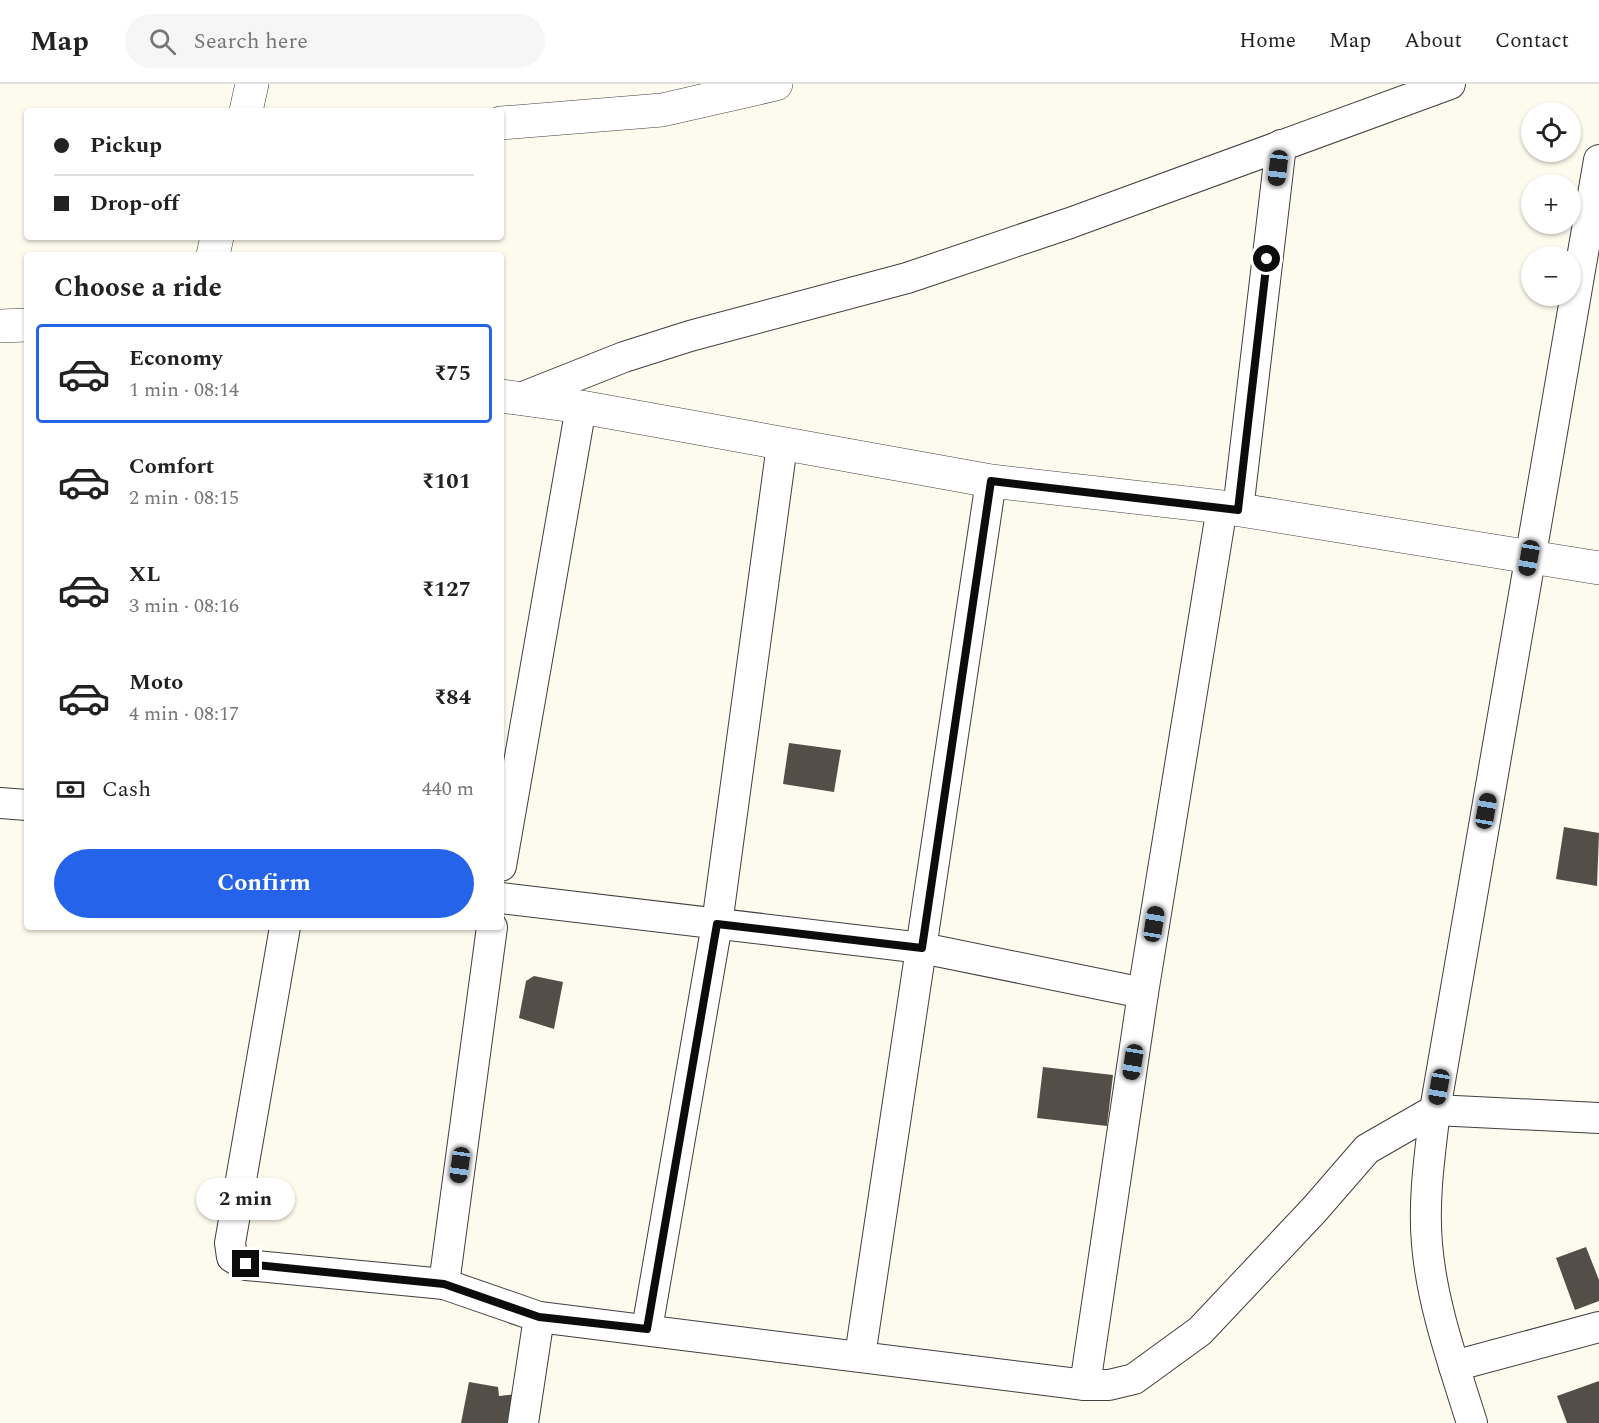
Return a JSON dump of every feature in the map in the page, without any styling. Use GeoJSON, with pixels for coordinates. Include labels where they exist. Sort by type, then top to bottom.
{"type":"FeatureCollection","features":[{"type":"Feature","properties":{"kind":"street"},"geometry":{"type":"LineString","coordinates":[[247,108],[252,84]]}},
{"type":"Feature","properties":{"kind":"street"},"geometry":{"type":"LineString","coordinates":[[504,123],[662,110],[776,84]]}},
{"type":"Feature","properties":{"kind":"street"},"geometry":{"type":"LineString","coordinates":[[509,398],[690,336],[908,278],[1070,223],[1450,84]]}},
{"type":"Feature","properties":{"kind":"street"},"geometry":{"type":"LineString","coordinates":[[1084,1385],[1143,993],[1230,508],[1281,145]]}},
{"type":"Feature","properties":{"kind":"street"},"geometry":{"type":"LineString","coordinates":[[1472,1423],[1438,1306],[1427,1244],[1427,1176],[1436,1110],[1529,558],[1599,160]]}},
{"type":"Feature","properties":{"kind":"street"},"geometry":{"type":"LineString","coordinates":[[0,326],[24,325]]}},
{"type":"Feature","properties":{"kind":"street"},"geometry":{"type":"LineString","coordinates":[[509,398],[581,407],[991,481],[1230,508],[1599,568]]}},
{"type":"Feature","properties":{"kind":"street"},"geometry":{"type":"LineString","coordinates":[[504,850],[581,407]]}},
{"type":"Feature","properties":{"kind":"street"},"geometry":{"type":"LineString","coordinates":[[647,1329],[717,924],[782,445]]}},
{"type":"Feature","properties":{"kind":"street"},"geometry":{"type":"LineString","coordinates":[[860,1356],[991,481]]}},
{"type":"Feature","properties":{"kind":"street"},"geometry":{"type":"LineString","coordinates":[[0,803],[24,805]]}},
{"type":"Feature","properties":{"kind":"street"},"geometry":{"type":"LineString","coordinates":[[504,898],[922,948],[1143,993]]}},
{"type":"Feature","properties":{"kind":"street"},"geometry":{"type":"LineString","coordinates":[[284,930],[230,1243],[232,1257],[246,1264],[444,1284],[539,1317],[1084,1385],[1109,1385],[1134,1379],[1200,1331],[1314,1210],[1367,1149],[1436,1110],[1599,1118]]}},
{"type":"Feature","properties":{"kind":"street"},"geometry":{"type":"LineString","coordinates":[[444,1284],[492,930]]}},
{"type":"Feature","properties":{"kind":"street"},"geometry":{"type":"LineString","coordinates":[[523,1423],[539,1317]]}},
{"type":"Feature","properties":{"kind":"street"},"geometry":{"type":"LineString","coordinates":[[1454,1365],[1599,1327]]}},
{"type":"Feature","properties":{"kind":"building"},"geometry":{"type":"Polygon","coordinates":[[[789,743],[841,750],[834,792],[783,784],[789,743]]]}},
{"type":"Feature","properties":{"kind":"building"},"geometry":{"type":"Polygon","coordinates":[[[1564,827],[1599,833],[1597,886],[1556,879],[1564,827]]]}},
{"type":"Feature","properties":{"kind":"building"},"geometry":{"type":"Polygon","coordinates":[[[534,976],[563,982],[554,1029],[519,1018],[526,981],[534,976]]]}},
{"type":"Feature","properties":{"kind":"building"},"geometry":{"type":"Polygon","coordinates":[[[1043,1067],[1113,1075],[1107,1126],[1037,1118],[1043,1067]]]}},
{"type":"Feature","properties":{"kind":"building"},"geometry":{"type":"Polygon","coordinates":[[[1586,1247],[1599,1280],[1599,1301],[1575,1310],[1556,1258],[1586,1247]]]}},
{"type":"Feature","properties":{"kind":"building"},"geometry":{"type":"Polygon","coordinates":[[[1599,1381],[1599,1423],[1567,1423],[1557,1396],[1599,1381]]]}},
{"type":"Feature","properties":{"kind":"building"},"geometry":{"type":"Polygon","coordinates":[[[469,1382],[498,1387],[499,1396],[518,1394],[513,1423],[461,1423],[469,1382]]]}},
{"type":"Feature","properties":{"kind":"route"},"geometry":{"type":"LineString","coordinates":[[246,1264],[444,1284],[539,1317],[647,1329],[717,924],[922,948],[991,481],[1238,510],[1267,259]]}}]}
